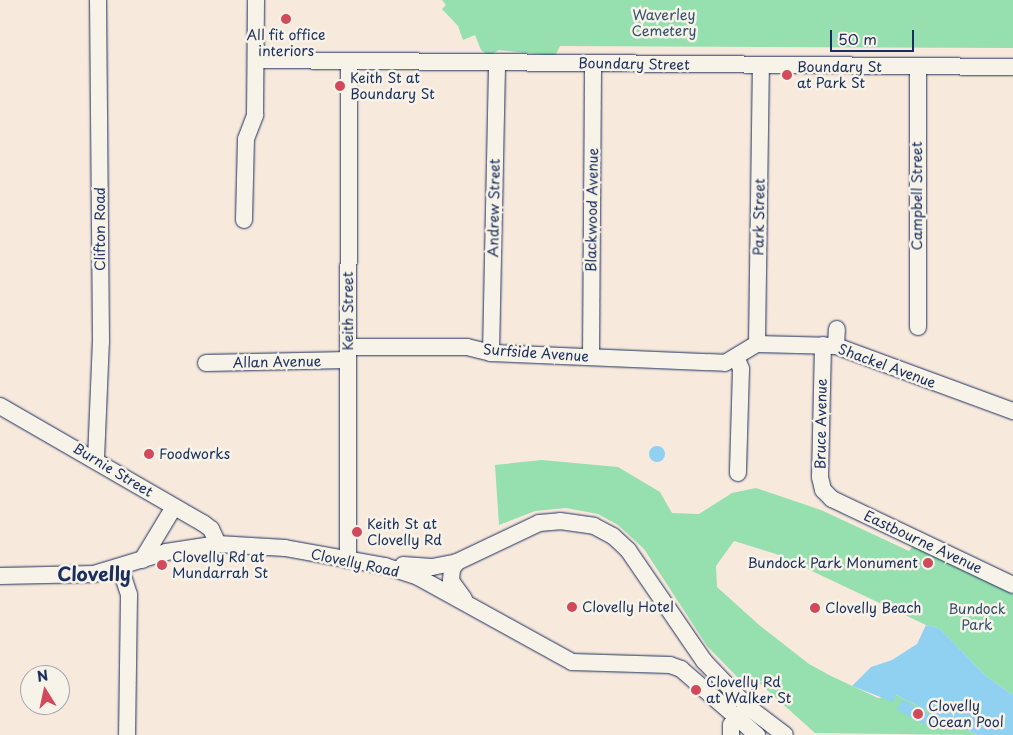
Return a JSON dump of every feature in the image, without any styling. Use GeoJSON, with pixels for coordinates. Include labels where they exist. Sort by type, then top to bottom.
{"type":"FeatureCollection","features":[{"type":"Feature","properties":{"kind":"street","name":"Clifton Road"},"geometry":{"type":"LineString","coordinates":[[96,459],[101,342],[98,0]]}},
{"type":"Feature","properties":{"kind":"street"},"geometry":{"type":"LineString","coordinates":[[244,220],[246,139],[255,115],[256,0]]}},
{"type":"Feature","properties":{"kind":"street","name":"Boundary Street"},"geometry":{"type":"LineString","coordinates":[[256,60],[1013,67]]}},
{"type":"Feature","properties":{"kind":"street","name":"Keith Street"},"geometry":{"type":"LineString","coordinates":[[348,560],[349,62]]}},
{"type":"Feature","properties":{"kind":"street","name":"Andrew Street"},"geometry":{"type":"LineString","coordinates":[[491,353],[497,63]]}},
{"type":"Feature","properties":{"kind":"street","name":"Blackwood Avenue"},"geometry":{"type":"LineString","coordinates":[[591,357],[593,64]]}},
{"type":"Feature","properties":{"kind":"street","name":"Park Street"},"geometry":{"type":"LineString","coordinates":[[757,344],[761,66]]}},
{"type":"Feature","properties":{"kind":"street","name":"Campbell Street"},"geometry":{"type":"LineString","coordinates":[[918,66],[918,327]]}},
{"type":"Feature","properties":{"kind":"street","name":"Bruce Avenue"},"geometry":{"type":"LineString","coordinates":[[832,499],[823,490],[820,477],[829,346],[837,329]]}},
{"type":"Feature","properties":{"kind":"street"},"geometry":{"type":"LineString","coordinates":[[738,473],[741,369],[730,360],[757,344]]}},
{"type":"Feature","properties":{"kind":"street","name":"Shackel Avenue"},"geometry":{"type":"LineString","coordinates":[[757,344],[829,346],[1013,411]]}},
{"type":"Feature","properties":{"kind":"street","name":"Surfside Avenue"},"geometry":{"type":"LineString","coordinates":[[348,353],[467,347],[491,353],[730,360]]}},
{"type":"Feature","properties":{"kind":"street","name":"Allan Avenue"},"geometry":{"type":"LineString","coordinates":[[206,363],[348,353]]}},
{"type":"Feature","properties":{"kind":"street","name":"Burnie Street"},"geometry":{"type":"LineString","coordinates":[[1,410],[96,459],[211,529],[218,544]]}},
{"type":"Feature","properties":{"kind":"street","name":"Eastbourne Avenue"},"geometry":{"type":"LineString","coordinates":[[832,499],[1013,585]]}},
{"type":"Feature","properties":{"kind":"street"},"geometry":{"type":"LineString","coordinates":[[142,560],[174,507]]}},
{"type":"Feature","properties":{"kind":"street"},"geometry":{"type":"LineString","coordinates":[[385,566],[432,567],[457,562],[539,523],[583,524],[606,532],[628,550],[681,631],[742,713],[731,725],[731,735]]}},
{"type":"Feature","properties":{"kind":"street","name":"Clovelly Road"},"geometry":{"type":"LineString","coordinates":[[0,576],[69,577],[120,567],[192,546],[218,544],[259,545],[385,566],[418,577],[572,662],[670,665],[681,669],[742,713],[785,735]]}},
{"type":"Feature","properties":{"kind":"street"},"geometry":{"type":"LineString","coordinates":[[457,562],[452,569],[451,581],[467,603]]}},
{"type":"Feature","properties":{"kind":"street"},"geometry":{"type":"LineString","coordinates":[[120,567],[129,595],[127,735]]}},
{"type":"Feature","properties":{"kind":"street","name":"Clovelly Road"},"geometry":{"type":"LineString","coordinates":[[742,713],[758,735]]}},
{"type":"Feature","properties":{"kind":"green space","name":"Waverley Cemetery"},"geometry":{"type":"Polygon","coordinates":[[[442,0],[1013,0],[1013,48],[560,46],[555,56],[499,50],[489,56],[481,50],[475,35],[463,40],[458,26],[442,9],[446,5],[442,0]]]}},
{"type":"Feature","properties":{"kind":"green space","name":"Bundock Park"},"geometry":{"type":"Polygon","coordinates":[[[542,460],[618,467],[660,492],[672,513],[699,514],[732,493],[756,488],[821,510],[909,551],[913,546],[1013,594],[1013,695],[987,677],[939,628],[926,625],[776,554],[734,541],[716,566],[717,587],[758,624],[809,664],[831,676],[878,698],[896,695],[978,735],[815,733],[756,680],[748,688],[707,646],[644,549],[618,525],[598,514],[566,508],[535,511],[499,525],[495,465],[542,460]]]}},
{"type":"Feature","properties":{"kind":"water"},"geometry":{"type":"Polygon","coordinates":[[[657,446],[663,448],[665,454],[663,460],[657,462],[651,460],[649,454],[651,448],[657,446]]]}},
{"type":"Feature","properties":{"kind":"water"},"geometry":{"type":"Polygon","coordinates":[[[926,625],[939,628],[987,677],[1013,695],[1013,735],[978,735],[896,695],[893,702],[852,686],[871,667],[892,660],[917,644],[926,625]]]}},
{"type":"Feature","properties":{"kind":"water","name":"Clovelly Ocean Pool"},"geometry":{"type":"Polygon","coordinates":[[[902,700],[939,719],[933,729],[897,710],[902,700]]]}},
{"type":"Feature","properties":{"kind":"place","name":"All fit office interiors"},"geometry":{"type":"Point","coordinates":[286,19]}},
{"type":"Feature","properties":{"kind":"place","name":"Boundary St at Park St"},"geometry":{"type":"Point","coordinates":[787,75]}},
{"type":"Feature","properties":{"kind":"place","name":"Keith St at Boundary St"},"geometry":{"type":"Point","coordinates":[340,86]}},
{"type":"Feature","properties":{"kind":"place","name":"Foodworks"},"geometry":{"type":"Point","coordinates":[149,454]}},
{"type":"Feature","properties":{"kind":"place","name":"Keith St at Clovelly Rd"},"geometry":{"type":"Point","coordinates":[357,532]}},
{"type":"Feature","properties":{"kind":"place","name":"Bundock Park Monument"},"geometry":{"type":"Point","coordinates":[928,563]}},
{"type":"Feature","properties":{"kind":"place","name":"Clovelly Rd at Mundarrah St"},"geometry":{"type":"Point","coordinates":[162,565]}},
{"type":"Feature","properties":{"kind":"place","name":"Clovelly Hotel"},"geometry":{"type":"Point","coordinates":[572,607]}},
{"type":"Feature","properties":{"kind":"place","name":"Clovelly Beach"},"geometry":{"type":"Point","coordinates":[815,608]}},
{"type":"Feature","properties":{"kind":"place","name":"Clovelly Rd at Walker St"},"geometry":{"type":"Point","coordinates":[696,690]}},
{"type":"Feature","properties":{"kind":"place","name":"Clovelly Ocean Pool"},"geometry":{"type":"Point","coordinates":[918,714]}},
{"type":"Feature","properties":{"kind":"district","name":"Clovelly"},"geometry":{"type":"Point","coordinates":[94,574]}}]}
